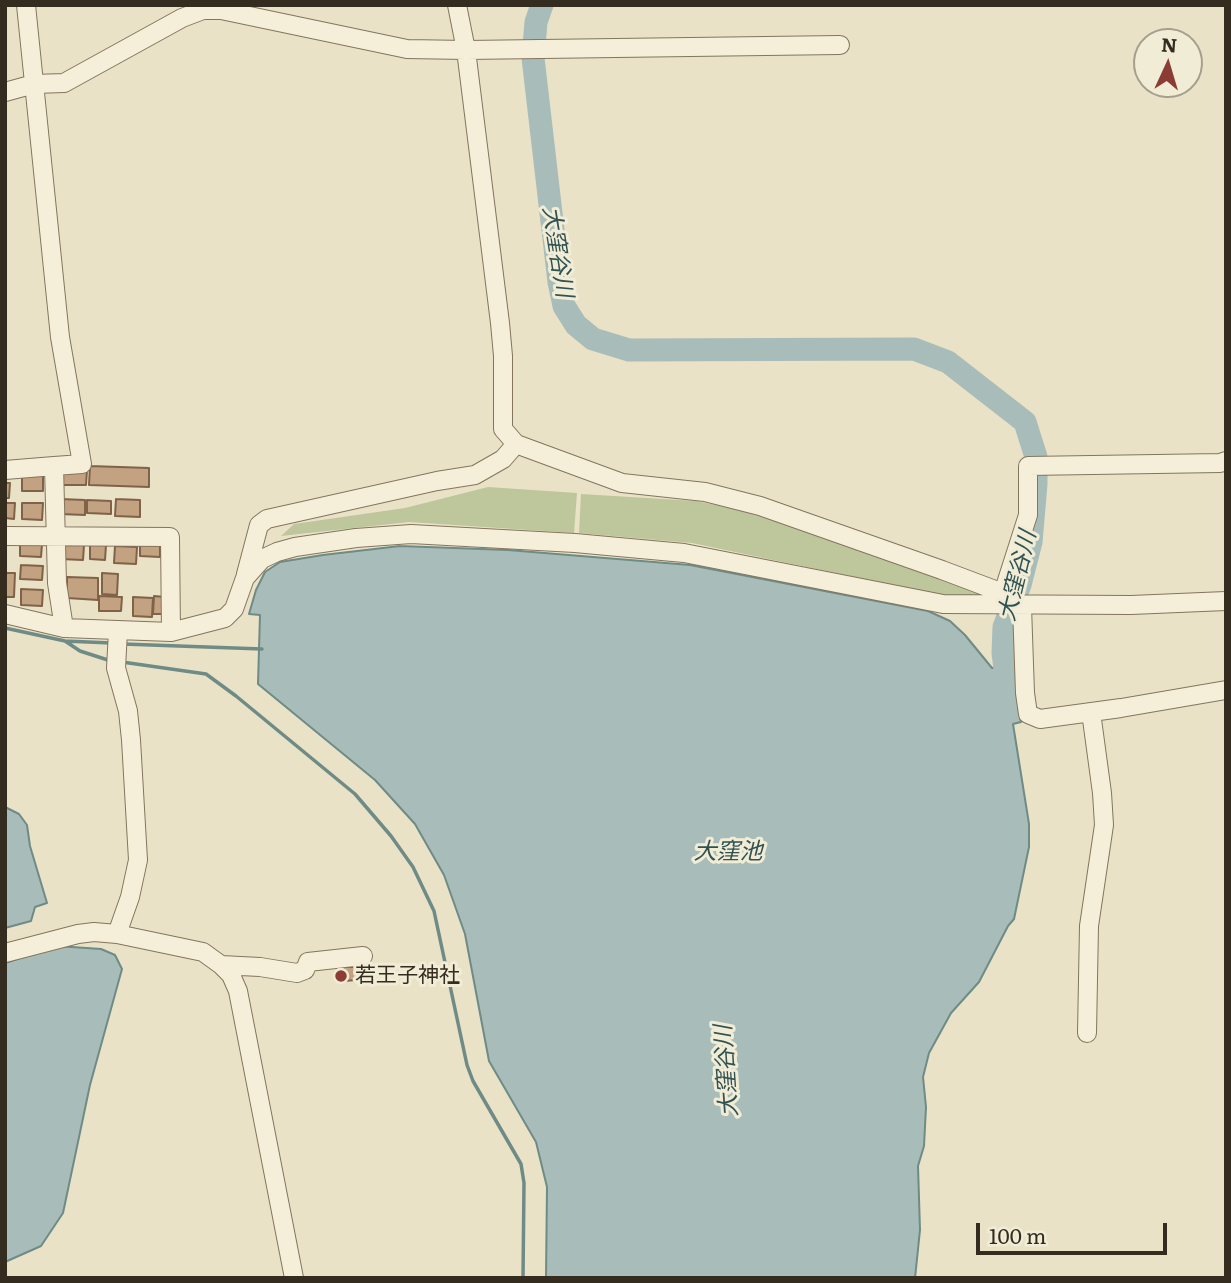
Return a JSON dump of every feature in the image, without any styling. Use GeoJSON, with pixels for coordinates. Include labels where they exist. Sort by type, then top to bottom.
{"type":"FeatureCollection","features":[{"type":"Feature","properties":{"kind":"street"},"geometry":{"type":"LineString","coordinates":[[5,470],[82,464],[60,337],[26,5]]}},
{"type":"Feature","properties":{"kind":"street"},"geometry":{"type":"LineString","coordinates":[[457,5],[466,50],[503,356],[503,429],[516,444],[622,483],[705,492],[760,506],[1013,601]]}},
{"type":"Feature","properties":{"kind":"street"},"geometry":{"type":"LineString","coordinates":[[5,92],[33,84],[64,83],[182,18],[203,10],[221,10],[407,49],[533,50],[840,45]]}},
{"type":"Feature","properties":{"kind":"street"},"geometry":{"type":"LineString","coordinates":[[5,614],[64,628],[117,649],[225,618],[234,609],[246,578],[259,525],[267,519],[475,475],[503,459],[516,444]]}},
{"type":"Feature","properties":{"kind":"street"},"geometry":{"type":"LineString","coordinates":[[1226,461],[1028,466],[1028,515],[1013,601],[1028,714],[1040,719],[1226,690]]}},
{"type":"Feature","properties":{"kind":"street"},"geometry":{"type":"LineString","coordinates":[[54,466],[57,583],[64,628]]}},
{"type":"Feature","properties":{"kind":"street"},"geometry":{"type":"LineString","coordinates":[[246,578],[262,559],[295,547],[411,534],[589,544],[684,553],[943,604],[1013,601],[1226,601]]}},
{"type":"Feature","properties":{"kind":"street"},"geometry":{"type":"LineString","coordinates":[[5,536],[170,537],[172,632]]}},
{"type":"Feature","properties":{"kind":"street"},"geometry":{"type":"LineString","coordinates":[[117,649],[131,740],[138,860],[130,897],[117,934]]}},
{"type":"Feature","properties":{"kind":"street"},"geometry":{"type":"LineString","coordinates":[[1087,1034],[1089,926],[1104,825],[1091,712]]}},
{"type":"Feature","properties":{"kind":"street"},"geometry":{"type":"LineString","coordinates":[[5,953],[78,934],[117,934],[203,953],[231,975],[238,990],[293,1278]]}},
{"type":"Feature","properties":{"kind":"street"},"geometry":{"type":"LineString","coordinates":[[221,965],[297,973],[305,970],[308,962],[363,956]]}},
{"type":"Feature","properties":{"kind":"green space"},"geometry":{"type":"Polygon","coordinates":[[[488,487],[577,493],[574,533],[409,522],[281,536],[294,524],[405,508],[488,487]]]}},
{"type":"Feature","properties":{"kind":"green space"},"geometry":{"type":"Polygon","coordinates":[[[581,494],[696,501],[740,510],[863,549],[996,597],[960,599],[692,543],[579,533],[581,494]]]}},
{"type":"Feature","properties":{"kind":"water","name":"大窪池"},"geometry":{"type":"Polygon","coordinates":[[[400,546],[508,550],[690,565],[928,611],[950,621],[992,668],[1013,665],[1021,722],[1013,724],[1029,824],[1029,847],[1014,919],[979,982],[951,1013],[929,1053],[923,1077],[926,1107],[924,1146],[918,1166],[920,1230],[915,1278],[546,1278],[547,1187],[536,1142],[489,1061],[465,934],[444,875],[415,824],[375,780],[258,684],[260,615],[249,614],[265,572],[280,562],[400,546]]]}},
{"type":"Feature","properties":{"kind":"water"},"geometry":{"type":"Polygon","coordinates":[[[5,807],[19,814],[27,825],[30,846],[47,903],[35,907],[31,921],[5,928],[5,807]]]}},
{"type":"Feature","properties":{"kind":"water"},"geometry":{"type":"Polygon","coordinates":[[[57,946],[101,949],[115,955],[122,969],[90,1085],[63,1213],[41,1246],[5,1262],[5,963],[57,946]]]}},
{"type":"Feature","properties":{"kind":"building"},"geometry":{"type":"Polygon","coordinates":[[[90,466],[149,468],[149,487],[89,485],[90,466]]]}},
{"type":"Feature","properties":{"kind":"building"},"geometry":{"type":"Polygon","coordinates":[[[63,469],[87,470],[86,485],[62,485],[63,469]]]}},
{"type":"Feature","properties":{"kind":"building"},"geometry":{"type":"Polygon","coordinates":[[[22,474],[43,474],[43,491],[22,491],[22,474]]]}},
{"type":"Feature","properties":{"kind":"building"},"geometry":{"type":"Polygon","coordinates":[[[5,483],[10,483],[9,498],[5,498],[5,483]]]}},
{"type":"Feature","properties":{"kind":"building"},"geometry":{"type":"Polygon","coordinates":[[[60,499],[85,500],[85,515],[60,514],[60,499]]]}},
{"type":"Feature","properties":{"kind":"building"},"geometry":{"type":"Polygon","coordinates":[[[116,499],[140,500],[140,517],[115,516],[116,499]]]}},
{"type":"Feature","properties":{"kind":"building"},"geometry":{"type":"Polygon","coordinates":[[[87,500],[111,501],[111,514],[87,513],[87,500]]]}},
{"type":"Feature","properties":{"kind":"building"},"geometry":{"type":"Polygon","coordinates":[[[5,503],[15,503],[14,519],[5,518],[5,503]]]}},
{"type":"Feature","properties":{"kind":"building"},"geometry":{"type":"Polygon","coordinates":[[[22,503],[43,503],[42,520],[22,519],[22,503]]]}},
{"type":"Feature","properties":{"kind":"building"},"geometry":{"type":"Polygon","coordinates":[[[140,541],[160,542],[160,557],[140,556],[140,541]]]}},
{"type":"Feature","properties":{"kind":"building"},"geometry":{"type":"Polygon","coordinates":[[[20,543],[42,544],[41,557],[20,556],[20,543]]]}},
{"type":"Feature","properties":{"kind":"building"},"geometry":{"type":"Polygon","coordinates":[[[61,544],[84,545],[83,560],[60,559],[61,544]]]}},
{"type":"Feature","properties":{"kind":"building"},"geometry":{"type":"Polygon","coordinates":[[[90,545],[106,545],[105,560],[90,559],[90,545]]]}},
{"type":"Feature","properties":{"kind":"building"},"geometry":{"type":"Polygon","coordinates":[[[115,546],[137,547],[136,564],[114,563],[115,546]]]}},
{"type":"Feature","properties":{"kind":"building"},"geometry":{"type":"Polygon","coordinates":[[[21,565],[43,566],[42,580],[20,579],[21,565]]]}},
{"type":"Feature","properties":{"kind":"building"},"geometry":{"type":"Polygon","coordinates":[[[5,573],[15,573],[14,597],[5,597],[5,573]]]}},
{"type":"Feature","properties":{"kind":"building"},"geometry":{"type":"Polygon","coordinates":[[[102,573],[118,574],[117,595],[102,594],[102,573]]]}},
{"type":"Feature","properties":{"kind":"building"},"geometry":{"type":"Polygon","coordinates":[[[67,577],[98,578],[98,600],[67,598],[67,577]]]}},
{"type":"Feature","properties":{"kind":"building"},"geometry":{"type":"Polygon","coordinates":[[[21,589],[43,590],[42,606],[21,605],[21,589]]]}},
{"type":"Feature","properties":{"kind":"building"},"geometry":{"type":"Polygon","coordinates":[[[99,596],[122,597],[121,611],[99,611],[99,596]]]}},
{"type":"Feature","properties":{"kind":"building"},"geometry":{"type":"Polygon","coordinates":[[[154,596],[165,597],[165,614],[153,614],[154,596]]]}},
{"type":"Feature","properties":{"kind":"building"},"geometry":{"type":"Polygon","coordinates":[[[133,597],[153,598],[152,617],[133,616],[133,597]]]}},
{"type":"Feature","properties":{"kind":"building"},"geometry":{"type":"Polygon","coordinates":[[[344,967],[356,967],[356,980],[344,981],[344,967]]]}},
{"type":"Feature","properties":{"kind":"waterway","name":"大窪谷川"},"geometry":{"type":"LineString","coordinates":[[542,5],[536,22],[533,58],[559,282],[564,306],[576,325],[593,339],[629,350],[914,349],[948,362],[1025,422],[1036,457],[1036,484],[1031,542],[1020,585],[1004,627],[1003,653],[1008,692],[1004,693]]}},
{"type":"Feature","properties":{"kind":"waterway"},"geometry":{"type":"LineString","coordinates":[[5,628],[65,641],[111,643]]}},
{"type":"Feature","properties":{"kind":"waterway"},"geometry":{"type":"LineString","coordinates":[[65,641],[80,651],[111,661]]}},
{"type":"Feature","properties":{"kind":"waterway"},"geometry":{"type":"LineString","coordinates":[[123,644],[262,649]]}},
{"type":"Feature","properties":{"kind":"waterway"},"geometry":{"type":"LineString","coordinates":[[122,662],[206,674],[355,794],[413,867],[434,911],[467,1065],[473,1081],[521,1164],[524,1183],[523,1278]]}},
{"type":"Feature","properties":{"kind":"place","name":"若王子神社"},"geometry":{"type":"Point","coordinates":[341,976]}}]}
